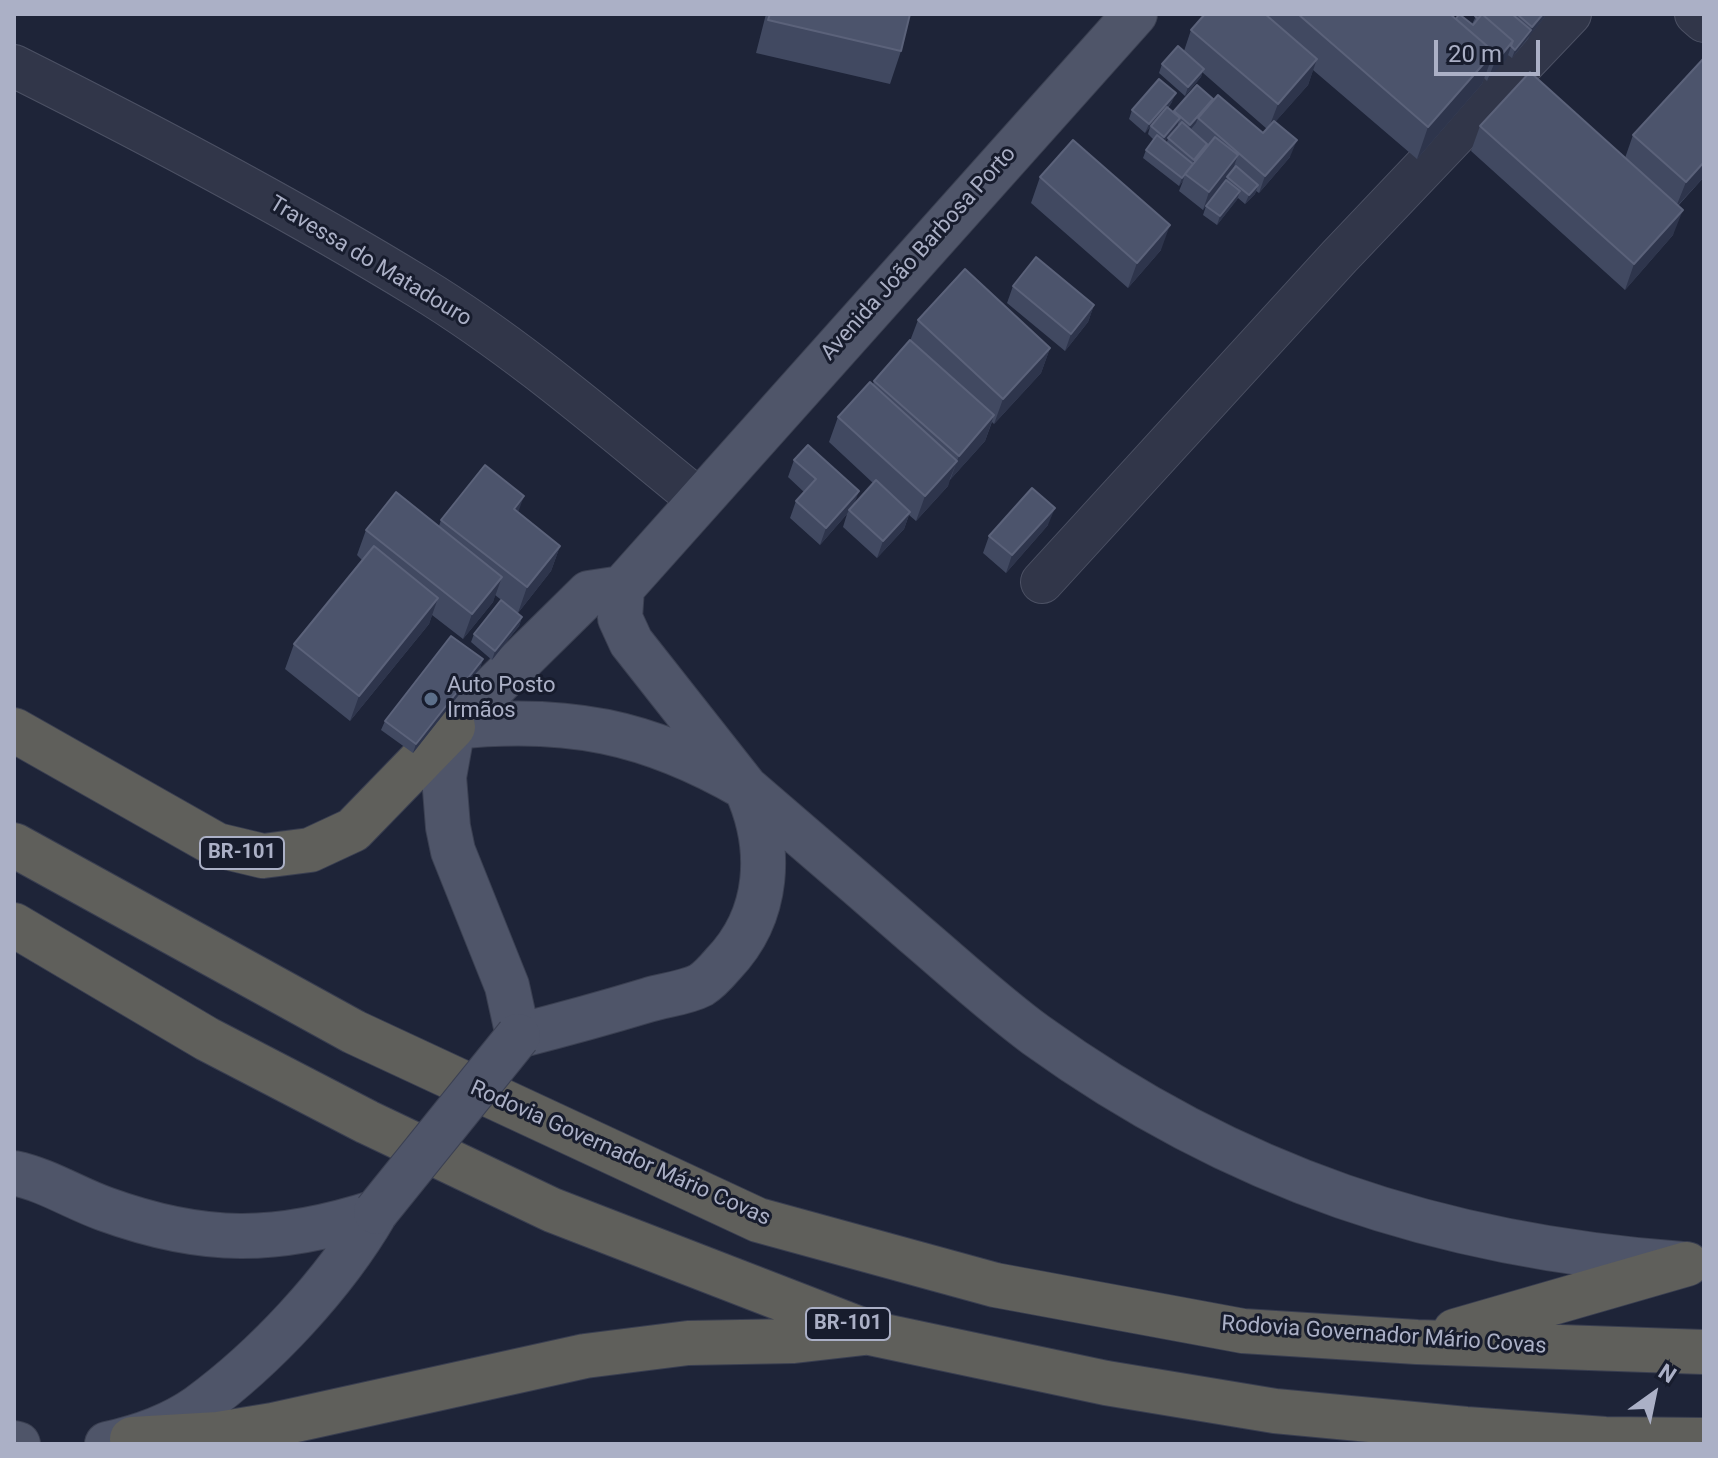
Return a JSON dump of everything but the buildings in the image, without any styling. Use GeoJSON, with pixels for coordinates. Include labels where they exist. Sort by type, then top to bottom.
{"type":"FeatureCollection","features":[{"type":"Feature","properties":{"kind":"highway","name":"BR-101"},"geometry":{"type":"LineString","coordinates":[[14,730],[217,845],[263,856],[310,850],[353,830],[453,727]]}},
{"type":"Feature","properties":{"kind":"highway","name":"Rodovia Governador Mário Covas"},"geometry":{"type":"LineString","coordinates":[[14,845],[354,1032],[758,1220],[995,1285],[1243,1331],[1417,1342],[1704,1352]]}},
{"type":"Feature","properties":{"kind":"highway","name":"BR-101"},"geometry":{"type":"LineString","coordinates":[[14,925],[207,1039],[367,1122],[552,1210],[870,1333],[1106,1383],[1275,1411],[1605,1439],[1704,1440]]}},
{"type":"Feature","properties":{"kind":"highway"},"geometry":{"type":"LineString","coordinates":[[1417,1342],[1696,1264]]}},
{"type":"Feature","properties":{"kind":"highway","name":"BR-101"},"geometry":{"type":"LineString","coordinates":[[120,1441],[218,1434],[273,1425],[585,1356],[636,1348],[688,1343],[794,1341],[870,1333]]}},
{"type":"Feature","properties":{"kind":"main road","name":"Avenida João Barbosa Porto"},"geometry":{"type":"LineString","coordinates":[[622,588],[1135,14]]}},
{"type":"Feature","properties":{"kind":"main road"},"geometry":{"type":"LineString","coordinates":[[120,1441],[165,1425],[197,1408],[272,1342],[355,1249],[376,1212],[518,1036],[701,985],[733,954],[756,912],[763,887],[763,836],[757,812],[746,788],[631,642],[620,618],[622,588],[589,593],[453,727],[444,777],[448,827],[457,862],[507,986],[518,1036]]}},
{"type":"Feature","properties":{"kind":"main road"},"geometry":{"type":"LineString","coordinates":[[453,727],[540,722],[612,732],[667,748],[708,766],[746,788],[1035,1034],[1150,1108],[1231,1151],[1359,1203],[1450,1230],[1528,1247],[1607,1258],[1696,1264]]}},
{"type":"Feature","properties":{"kind":"main road"},"geometry":{"type":"LineString","coordinates":[[14,1173],[39,1179],[137,1221],[215,1236],[291,1234],[328,1227],[376,1212]]}},
{"type":"Feature","properties":{"kind":"street"},"geometry":{"type":"LineString","coordinates":[[1042,582],[1339,257],[1570,14]]}},
{"type":"Feature","properties":{"kind":"street"},"geometry":{"type":"LineString","coordinates":[[1696,14],[1704,21]]}},
{"type":"Feature","properties":{"kind":"street","name":"Travessa do Matadouro"},"geometry":{"type":"LineString","coordinates":[[14,66],[164,141],[421,288],[544,374],[697,502]]}},
{"type":"Feature","properties":{"kind":"place","name":"Auto Posto Irmãos"},"geometry":{"type":"Point","coordinates":[431,699]}}]}
